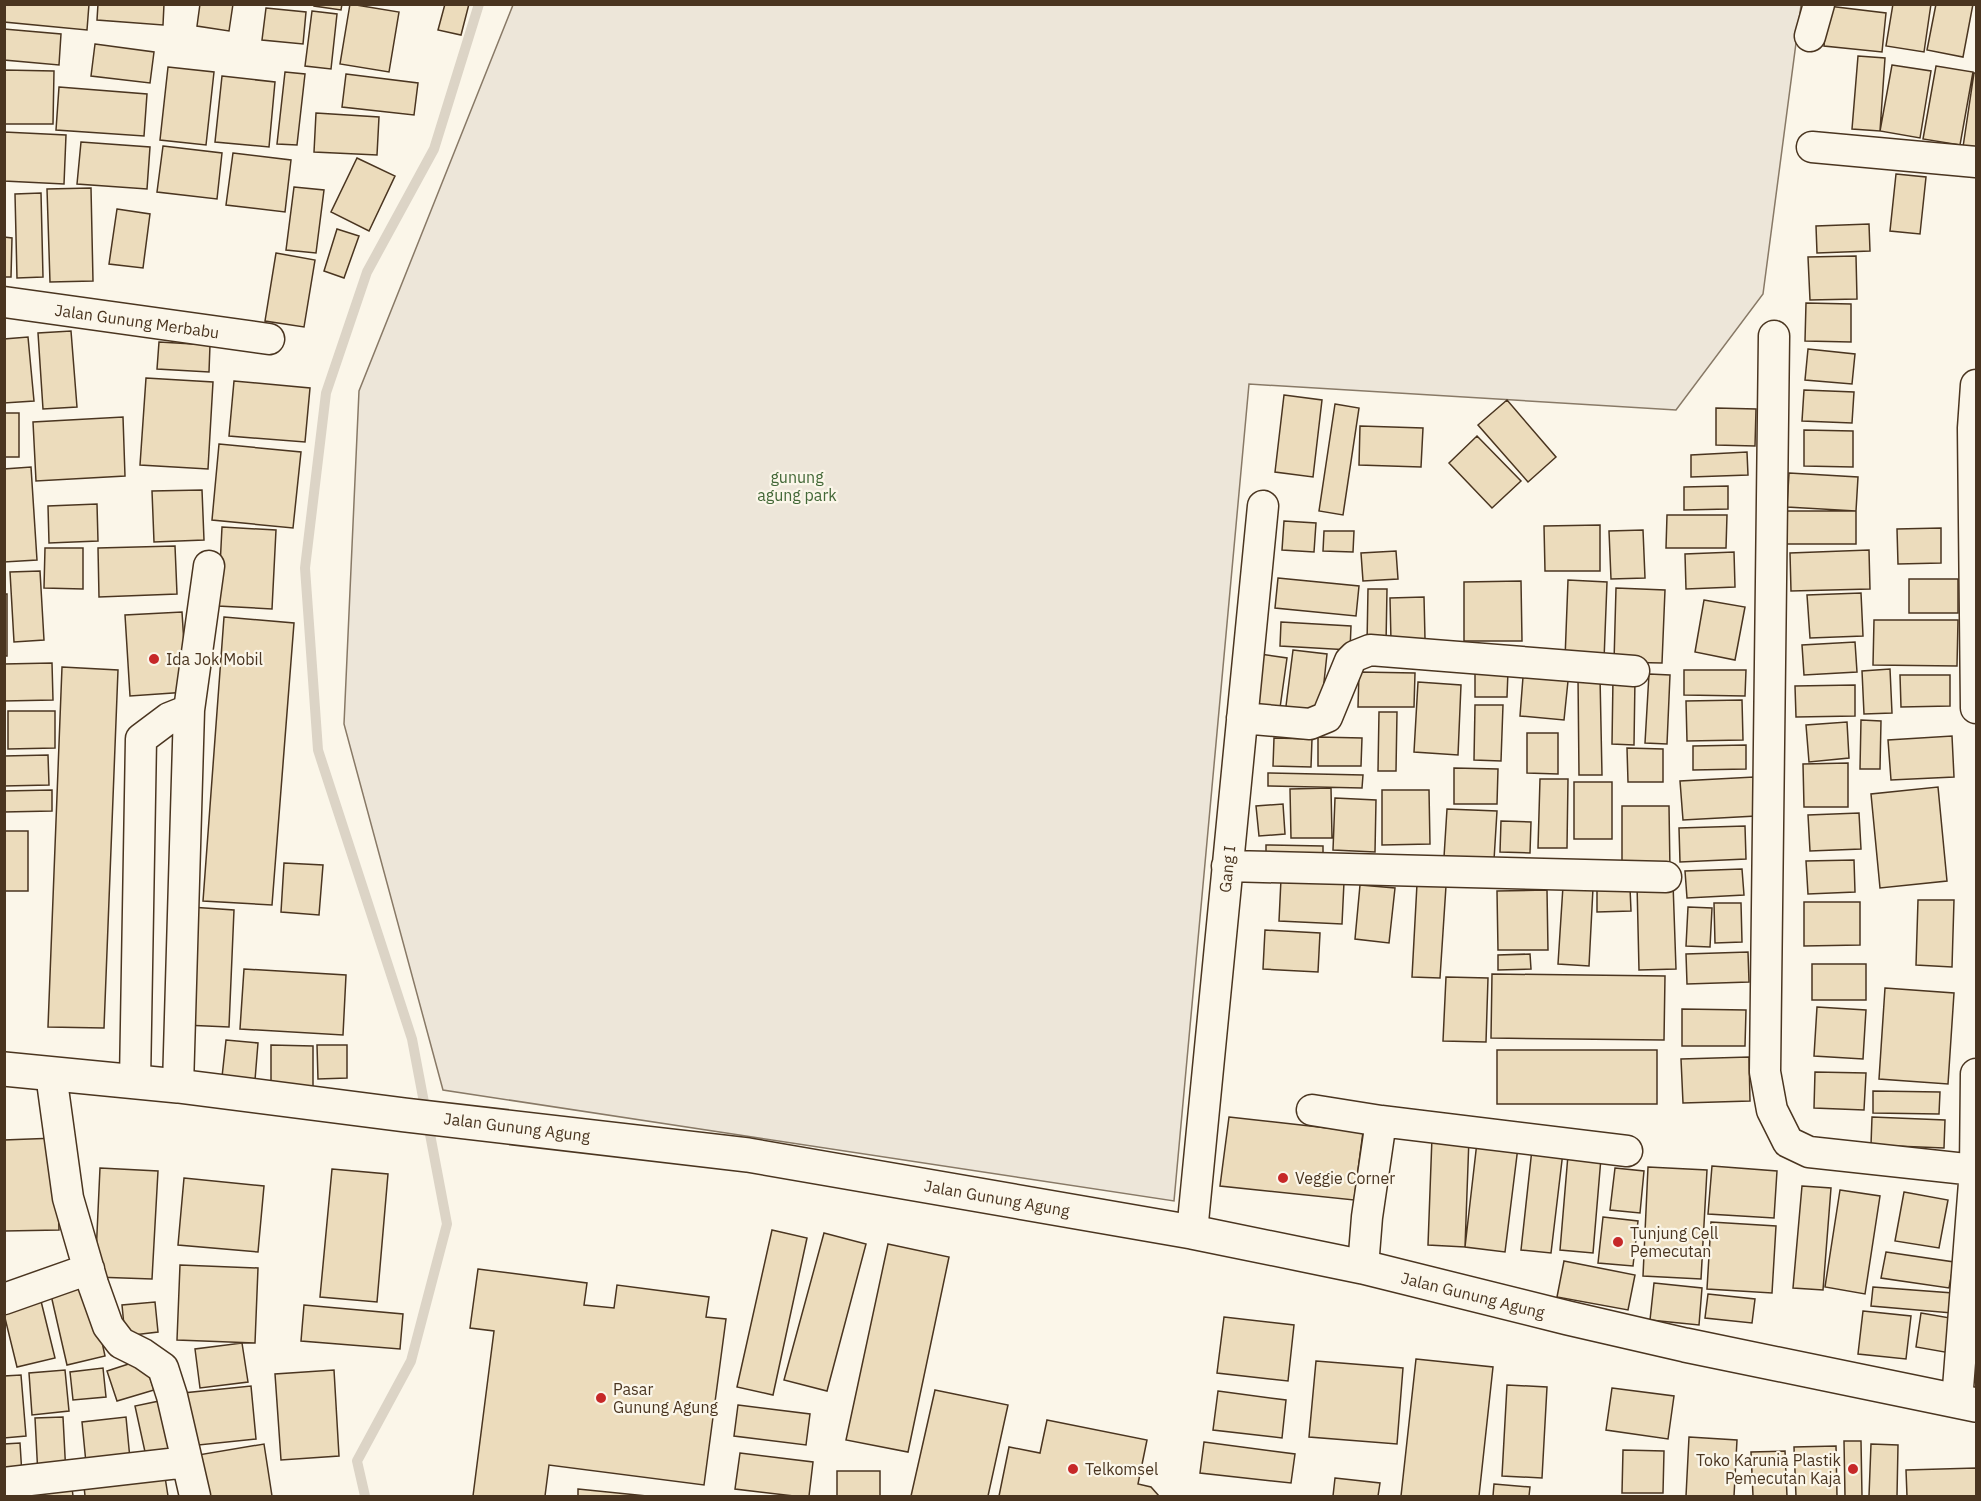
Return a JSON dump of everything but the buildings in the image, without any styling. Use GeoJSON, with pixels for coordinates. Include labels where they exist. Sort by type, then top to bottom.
{"type":"FeatureCollection","features":[{"type":"Feature","properties":{"kind":"main road","name":"Jalan Gunung Agung"},"geometry":{"type":"LineString","coordinates":[[4,1069],[178,1086],[748,1155],[1192,1232],[1362,1267],[1685,1346],[1967,1403]]}},
{"type":"Feature","properties":{"kind":"street"},"geometry":{"type":"LineString","coordinates":[[1810,36],[1820,4]]}},
{"type":"Feature","properties":{"kind":"street"},"geometry":{"type":"LineString","coordinates":[[1812,147],[1977,162]]}},
{"type":"Feature","properties":{"kind":"street","name":"Jalan Gunung Merbabu"},"geometry":{"type":"LineString","coordinates":[[4,302],[269,339]]}},
{"type":"Feature","properties":{"kind":"street"},"geometry":{"type":"LineString","coordinates":[[1774,336],[1766,1072],[1772,1110],[1788,1142],[1809,1152],[1975,1170]]}},
{"type":"Feature","properties":{"kind":"street"},"geometry":{"type":"LineString","coordinates":[[1977,385],[1973,428],[1977,708]]}},
{"type":"Feature","properties":{"kind":"street","name":"Gang I"},"geometry":{"type":"LineString","coordinates":[[1192,1232],[1263,506]]}},
{"type":"Feature","properties":{"kind":"street"},"geometry":{"type":"LineString","coordinates":[[178,1086],[189,710],[209,566]]}},
{"type":"Feature","properties":{"kind":"street"},"geometry":{"type":"LineString","coordinates":[[1242,718],[1310,724],[1327,717],[1350,661],[1355,656],[1370,650],[1634,671]]}},
{"type":"Feature","properties":{"kind":"street"},"geometry":{"type":"LineString","coordinates":[[135,1082],[141,739],[169,718],[189,710]]}},
{"type":"Feature","properties":{"kind":"street"},"geometry":{"type":"LineString","coordinates":[[1227,866],[1666,877]]}},
{"type":"Feature","properties":{"kind":"street"},"geometry":{"type":"LineString","coordinates":[[51,1074],[68,1198],[108,1326],[121,1343],[163,1368],[172,1396],[195,1497]]}},
{"type":"Feature","properties":{"kind":"street"},"geometry":{"type":"LineString","coordinates":[[1967,1403],[1977,1074]]}},
{"type":"Feature","properties":{"kind":"street"},"geometry":{"type":"LineString","coordinates":[[1312,1110],[1381,1121],[1627,1151]]}},
{"type":"Feature","properties":{"kind":"street"},"geometry":{"type":"LineString","coordinates":[[1362,1267],[1381,1121]]}},
{"type":"Feature","properties":{"kind":"street"},"geometry":{"type":"LineString","coordinates":[[4,1299],[89,1269]]}},
{"type":"Feature","properties":{"kind":"street"},"geometry":{"type":"LineString","coordinates":[[4,1483],[187,1462]]}},
{"type":"Feature","properties":{"kind":"green space","name":"gunung agung park"},"geometry":{"type":"Polygon","coordinates":[[[513,5],[1801,5],[1763,294],[1676,410],[1249,384],[1174,1201],[443,1090],[344,724],[359,391],[513,5]]]}},
{"type":"Feature","properties":{"kind":"waterway"},"geometry":{"type":"LineString","coordinates":[[365,1496],[357,1461],[411,1361],[447,1224],[412,1039],[318,750],[305,568],[326,393],[367,272],[434,149],[479,4]]}},
{"type":"Feature","properties":{"kind":"place","name":"Ida Jok Mobil"},"geometry":{"type":"Point","coordinates":[154,659]}},
{"type":"Feature","properties":{"kind":"place","name":"Veggie Corner"},"geometry":{"type":"Point","coordinates":[1283,1178]}},
{"type":"Feature","properties":{"kind":"place","name":"Tunjung Cell Pemecutan"},"geometry":{"type":"Point","coordinates":[1618,1242]}},
{"type":"Feature","properties":{"kind":"place","name":"Pasar Gunung Agung"},"geometry":{"type":"Point","coordinates":[601,1398]}},
{"type":"Feature","properties":{"kind":"place","name":"Telkomsel"},"geometry":{"type":"Point","coordinates":[1073,1469]}},
{"type":"Feature","properties":{"kind":"place","name":"Toko Karunia Plastik Pemecutan Kaja"},"geometry":{"type":"Point","coordinates":[1853,1469]}}]}
